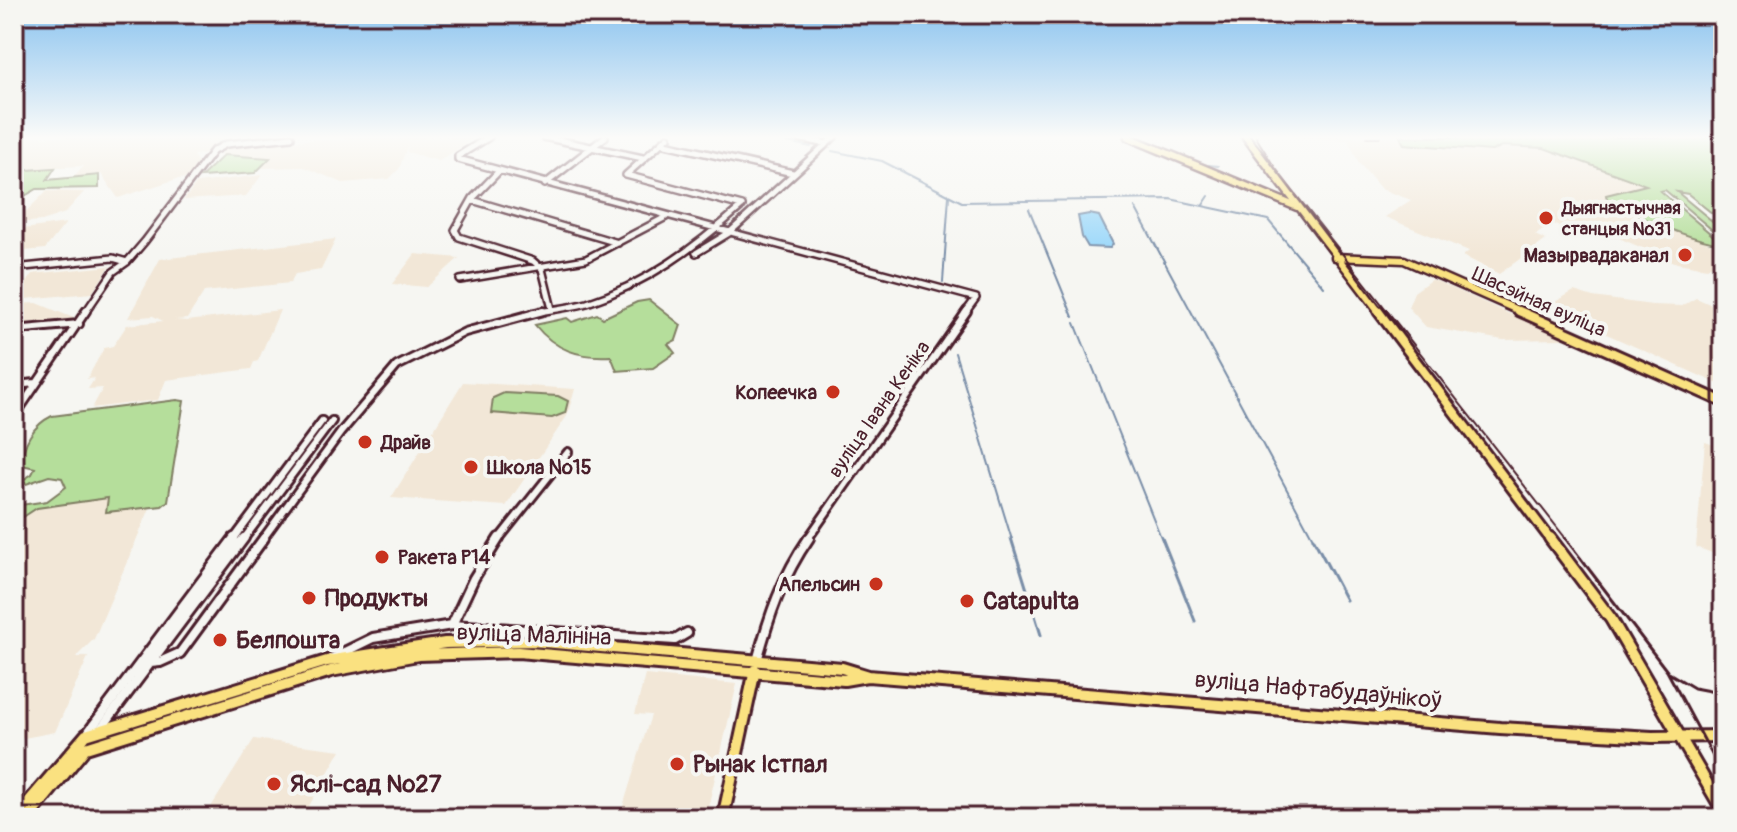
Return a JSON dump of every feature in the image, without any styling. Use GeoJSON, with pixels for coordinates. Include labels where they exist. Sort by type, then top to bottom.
{"type":"FeatureCollection","features":[{"type":"Feature","properties":{"kind":"main road"},"geometry":{"type":"LineString","coordinates":[[1222,176],[1297,207]]}},
{"type":"Feature","properties":{"kind":"main road"},"geometry":{"type":"LineString","coordinates":[[1273,176],[1611,619],[1723,811]]}},
{"type":"Feature","properties":{"kind":"main road"},"geometry":{"type":"LineString","coordinates":[[1259,193],[1281,187]]}},
{"type":"Feature","properties":{"kind":"main road","name":"Шасэйная вуліца"},"geometry":{"type":"LineString","coordinates":[[1335,257],[1404,260],[1723,402]]}},
{"type":"Feature","properties":{"kind":"main road","name":"вуліца Малініна"},"geometry":{"type":"LineString","coordinates":[[15,818],[86,735],[327,661],[445,643],[532,641],[682,661]]}},
{"type":"Feature","properties":{"kind":"main road","name":"вуліца Малініна"},"geometry":{"type":"LineString","coordinates":[[71,753],[331,671],[386,659],[462,652],[518,652],[756,667]]}},
{"type":"Feature","properties":{"kind":"main road"},"geometry":{"type":"LineString","coordinates":[[723,818],[756,667]]}},
{"type":"Feature","properties":{"kind":"main road","name":"вуліца Нафтабудаўнікоў"},"geometry":{"type":"LineString","coordinates":[[756,667],[852,680],[868,676],[1500,728],[1652,737],[1723,736]]}},
{"type":"Feature","properties":{"kind":"main road"},"geometry":{"type":"LineString","coordinates":[[28,818],[100,730]]}},
{"type":"Feature","properties":{"kind":"street"},"geometry":{"type":"LineString","coordinates":[[14,417],[113,272],[127,262],[196,176]]}},
{"type":"Feature","properties":{"kind":"street"},"geometry":{"type":"LineString","coordinates":[[495,176],[472,200],[455,230],[459,237],[533,261],[542,269],[552,309]]}},
{"type":"Feature","properties":{"kind":"street"},"geometry":{"type":"LineString","coordinates":[[518,176],[729,233]]}},
{"type":"Feature","properties":{"kind":"street"},"geometry":{"type":"LineString","coordinates":[[546,183],[555,176]]}},
{"type":"Feature","properties":{"kind":"street"},"geometry":{"type":"LineString","coordinates":[[100,730],[146,664],[180,653],[367,398],[397,366],[457,335],[524,315],[586,303],[647,277],[697,246],[742,206],[629,176]]}},
{"type":"Feature","properties":{"kind":"street"},"geometry":{"type":"LineString","coordinates":[[696,253],[729,233],[790,176]]}},
{"type":"Feature","properties":{"kind":"street"},"geometry":{"type":"LineString","coordinates":[[472,200],[619,243]]}},
{"type":"Feature","properties":{"kind":"street"},"geometry":{"type":"LineString","coordinates":[[460,280],[542,269],[586,259],[666,217]]}},
{"type":"Feature","properties":{"kind":"street","name":"вуліца Івана Кеніка"},"geometry":{"type":"LineString","coordinates":[[729,233],[976,298],[790,565],[771,607],[756,667]]}},
{"type":"Feature","properties":{"kind":"street"},"geometry":{"type":"LineString","coordinates":[[14,268],[113,258],[127,262]]}},
{"type":"Feature","properties":{"kind":"street"},"geometry":{"type":"LineString","coordinates":[[14,330],[79,324]]}},
{"type":"Feature","properties":{"kind":"street"},"geometry":{"type":"LineString","coordinates":[[14,385],[36,383]]}},
{"type":"Feature","properties":{"kind":"street"},"geometry":{"type":"LineString","coordinates":[[86,735],[146,664],[327,421]]}},
{"type":"Feature","properties":{"kind":"street","name":"вуліца Малініна"},"geometry":{"type":"LineString","coordinates":[[452,625],[485,560],[532,494],[568,452]]}},
{"type":"Feature","properties":{"kind":"street"},"geometry":{"type":"LineString","coordinates":[[248,527],[270,529]]}},
{"type":"Feature","properties":{"kind":"street","name":"вуліца Малініна"},"geometry":{"type":"LineString","coordinates":[[327,661],[344,647],[371,638],[452,625],[684,636],[682,661]]}},
{"type":"Feature","properties":{"kind":"street"},"geometry":{"type":"LineString","coordinates":[[122,702],[122,716],[134,720]]}},
{"type":"Feature","properties":{"kind":"shaded area"},"geometry":{"type":"Polygon","coordinates":[[[102,176],[193,176],[191,178],[177,179],[118,198],[102,176]]]}},
{"type":"Feature","properties":{"kind":"shaded area"},"geometry":{"type":"Polygon","coordinates":[[[261,176],[246,196],[184,200],[197,183],[261,176]]]}},
{"type":"Feature","properties":{"kind":"shaded area"},"geometry":{"type":"Polygon","coordinates":[[[326,176],[392,176],[389,179],[343,183],[326,176]]]}},
{"type":"Feature","properties":{"kind":"shaded area"},"geometry":{"type":"Polygon","coordinates":[[[1370,176],[1620,176],[1648,186],[1607,195],[1607,199],[1638,221],[1652,222],[1717,246],[1723,250],[1723,265],[1707,268],[1677,263],[1619,238],[1589,238],[1553,224],[1535,235],[1546,240],[1499,274],[1463,256],[1469,251],[1385,217],[1411,200],[1381,189],[1370,176]]]}},
{"type":"Feature","properties":{"kind":"shaded area"},"geometry":{"type":"Polygon","coordinates":[[[47,191],[84,192],[65,213],[42,221],[14,223],[47,191]]]}},
{"type":"Feature","properties":{"kind":"shaded area"},"geometry":{"type":"Polygon","coordinates":[[[66,223],[45,249],[14,252],[14,233],[17,230],[66,223]]]}},
{"type":"Feature","properties":{"kind":"shaded area"},"geometry":{"type":"Polygon","coordinates":[[[336,239],[321,270],[295,274],[290,283],[204,292],[187,319],[175,320],[187,321],[280,310],[258,361],[251,369],[166,380],[158,400],[92,408],[103,388],[88,389],[95,378],[87,379],[104,348],[113,346],[127,325],[163,321],[153,316],[128,318],[160,259],[336,239]]]}},
{"type":"Feature","properties":{"kind":"shaded area"},"geometry":{"type":"Polygon","coordinates":[[[415,254],[459,258],[427,287],[392,284],[415,254]]]}},
{"type":"Feature","properties":{"kind":"shaded area"},"geometry":{"type":"Polygon","coordinates":[[[110,266],[92,293],[14,300],[32,274],[110,266]]]}},
{"type":"Feature","properties":{"kind":"shaded area"},"geometry":{"type":"Polygon","coordinates":[[[1432,279],[1565,339],[1503,340],[1426,327],[1408,307],[1414,292],[1432,279]]]}},
{"type":"Feature","properties":{"kind":"shaded area"},"geometry":{"type":"Polygon","coordinates":[[[1574,291],[1593,297],[1652,305],[1682,306],[1696,298],[1719,308],[1723,306],[1723,386],[1546,307],[1574,291]]]}},
{"type":"Feature","properties":{"kind":"shaded area"},"geometry":{"type":"Polygon","coordinates":[[[37,303],[76,319],[14,324],[14,304],[37,303]]]}},
{"type":"Feature","properties":{"kind":"shaded area","name":"Школа №15"},"geometry":{"type":"Polygon","coordinates":[[[463,382],[575,389],[567,416],[506,506],[391,498],[463,382]]]}},
{"type":"Feature","properties":{"kind":"shaded area"},"geometry":{"type":"Polygon","coordinates":[[[1705,442],[1723,448],[1723,557],[1696,547],[1705,442]]]}},
{"type":"Feature","properties":{"kind":"shaded area"},"geometry":{"type":"Polygon","coordinates":[[[109,498],[107,512],[150,508],[94,639],[76,657],[88,657],[55,732],[14,740],[14,523],[36,508],[109,498]]]}},
{"type":"Feature","properties":{"kind":"shaded area","name":"Рынак Істпал"},"geometry":{"type":"Polygon","coordinates":[[[645,675],[737,684],[706,816],[610,818],[612,814],[621,813],[651,715],[635,714],[645,675]]]}},
{"type":"Feature","properties":{"kind":"shaded area","name":"Яслі-сад №27"},"geometry":{"type":"Polygon","coordinates":[[[254,739],[341,750],[302,818],[204,818],[254,739]]]}},
{"type":"Feature","properties":{"kind":"green space"},"geometry":{"type":"Polygon","coordinates":[[[14,176],[50,176],[47,180],[99,176],[99,188],[37,189],[14,202],[14,176]]]}},
{"type":"Feature","properties":{"kind":"green space"},"geometry":{"type":"Polygon","coordinates":[[[1621,176],[1723,176],[1723,222],[1688,194],[1677,192],[1723,230],[1723,239],[1665,190],[1660,191],[1723,244],[1680,233],[1607,199],[1606,195],[1646,185],[1621,176]]]}},
{"type":"Feature","properties":{"kind":"green space"},"geometry":{"type":"Polygon","coordinates":[[[649,300],[681,325],[676,340],[668,344],[675,353],[653,368],[617,371],[611,356],[588,356],[568,351],[551,341],[535,325],[567,318],[572,322],[597,314],[603,318],[637,302],[649,300]]]}},
{"type":"Feature","properties":{"kind":"green space"},"geometry":{"type":"Polygon","coordinates":[[[504,393],[558,396],[568,401],[565,413],[552,418],[491,413],[493,398],[504,393]]]}},
{"type":"Feature","properties":{"kind":"green space"},"geometry":{"type":"Polygon","coordinates":[[[184,401],[168,501],[162,506],[106,512],[108,498],[37,508],[14,523],[14,506],[47,501],[66,487],[62,478],[49,476],[26,484],[23,480],[35,468],[22,465],[26,443],[45,420],[52,416],[184,401]]]}},
{"type":"Feature","properties":{"kind":"water"},"geometry":{"type":"Polygon","coordinates":[[[1078,216],[1099,216],[1113,244],[1110,248],[1088,247],[1082,237],[1078,216]]]}},
{"type":"Feature","properties":{"kind":"waterway"},"geometry":{"type":"LineString","coordinates":[[911,176],[962,202],[1170,199],[1268,220],[1324,287]]}},
{"type":"Feature","properties":{"kind":"waterway"},"geometry":{"type":"LineString","coordinates":[[943,282],[949,196]]}},
{"type":"Feature","properties":{"kind":"waterway"},"geometry":{"type":"LineString","coordinates":[[1203,205],[1209,196]]}},
{"type":"Feature","properties":{"kind":"waterway"},"geometry":{"type":"LineString","coordinates":[[1135,207],[1314,540]]}},
{"type":"Feature","properties":{"kind":"waterway"},"geometry":{"type":"LineString","coordinates":[[1029,209],[1073,317]]}},
{"type":"Feature","properties":{"kind":"waterway"},"geometry":{"type":"LineString","coordinates":[[1075,323],[1162,540]]}},
{"type":"Feature","properties":{"kind":"waterway"},"geometry":{"type":"LineString","coordinates":[[955,353],[1012,540]]}},
{"type":"Feature","properties":{"kind":"waterway"},"geometry":{"type":"LineString","coordinates":[[1011,538],[1041,635]]}},
{"type":"Feature","properties":{"kind":"waterway"},"geometry":{"type":"LineString","coordinates":[[1162,538],[1195,621]]}},
{"type":"Feature","properties":{"kind":"waterway"},"geometry":{"type":"LineString","coordinates":[[1313,538],[1346,600]]}},
{"type":"Feature","properties":{"kind":"tram line"},"geometry":{"type":"LineString","coordinates":[[1281,176],[1567,540]]}},
{"type":"Feature","properties":{"kind":"tram line"},"geometry":{"type":"LineString","coordinates":[[1565,538],[1667,671],[1723,775]]}},
{"type":"Feature","properties":{"kind":"tram line"},"geometry":{"type":"LineString","coordinates":[[1669,673],[1694,688],[1720,693]]}},
{"type":"Feature","properties":{"kind":"place","name":"Дыягнастычная станцыя №31"},"geometry":{"type":"Point","coordinates":[1546,218]}},
{"type":"Feature","properties":{"kind":"place","name":"Мазырвадаканал"},"geometry":{"type":"Point","coordinates":[1685,255]}},
{"type":"Feature","properties":{"kind":"place","name":"Копеечка"},"geometry":{"type":"Point","coordinates":[833,392]}},
{"type":"Feature","properties":{"kind":"place","name":"Драйв"},"geometry":{"type":"Point","coordinates":[365,442]}},
{"type":"Feature","properties":{"kind":"place","name":"Школа №15"},"geometry":{"type":"Point","coordinates":[471,467]}},
{"type":"Feature","properties":{"kind":"place","name":"Ракета Р14"},"geometry":{"type":"Point","coordinates":[382,557]}},
{"type":"Feature","properties":{"kind":"place","name":"Апельсин"},"geometry":{"type":"Point","coordinates":[876,584]}},
{"type":"Feature","properties":{"kind":"place","name":"Продукты"},"geometry":{"type":"Point","coordinates":[309,598]}},
{"type":"Feature","properties":{"kind":"place","name":"Catapulta"},"geometry":{"type":"Point","coordinates":[967,601]}},
{"type":"Feature","properties":{"kind":"place","name":"Белпошта"},"geometry":{"type":"Point","coordinates":[220,640]}},
{"type":"Feature","properties":{"kind":"place","name":"Рынак Істпал"},"geometry":{"type":"Point","coordinates":[677,764]}},
{"type":"Feature","properties":{"kind":"place","name":"Яслі-сад №27"},"geometry":{"type":"Point","coordinates":[274,784]}}]}
